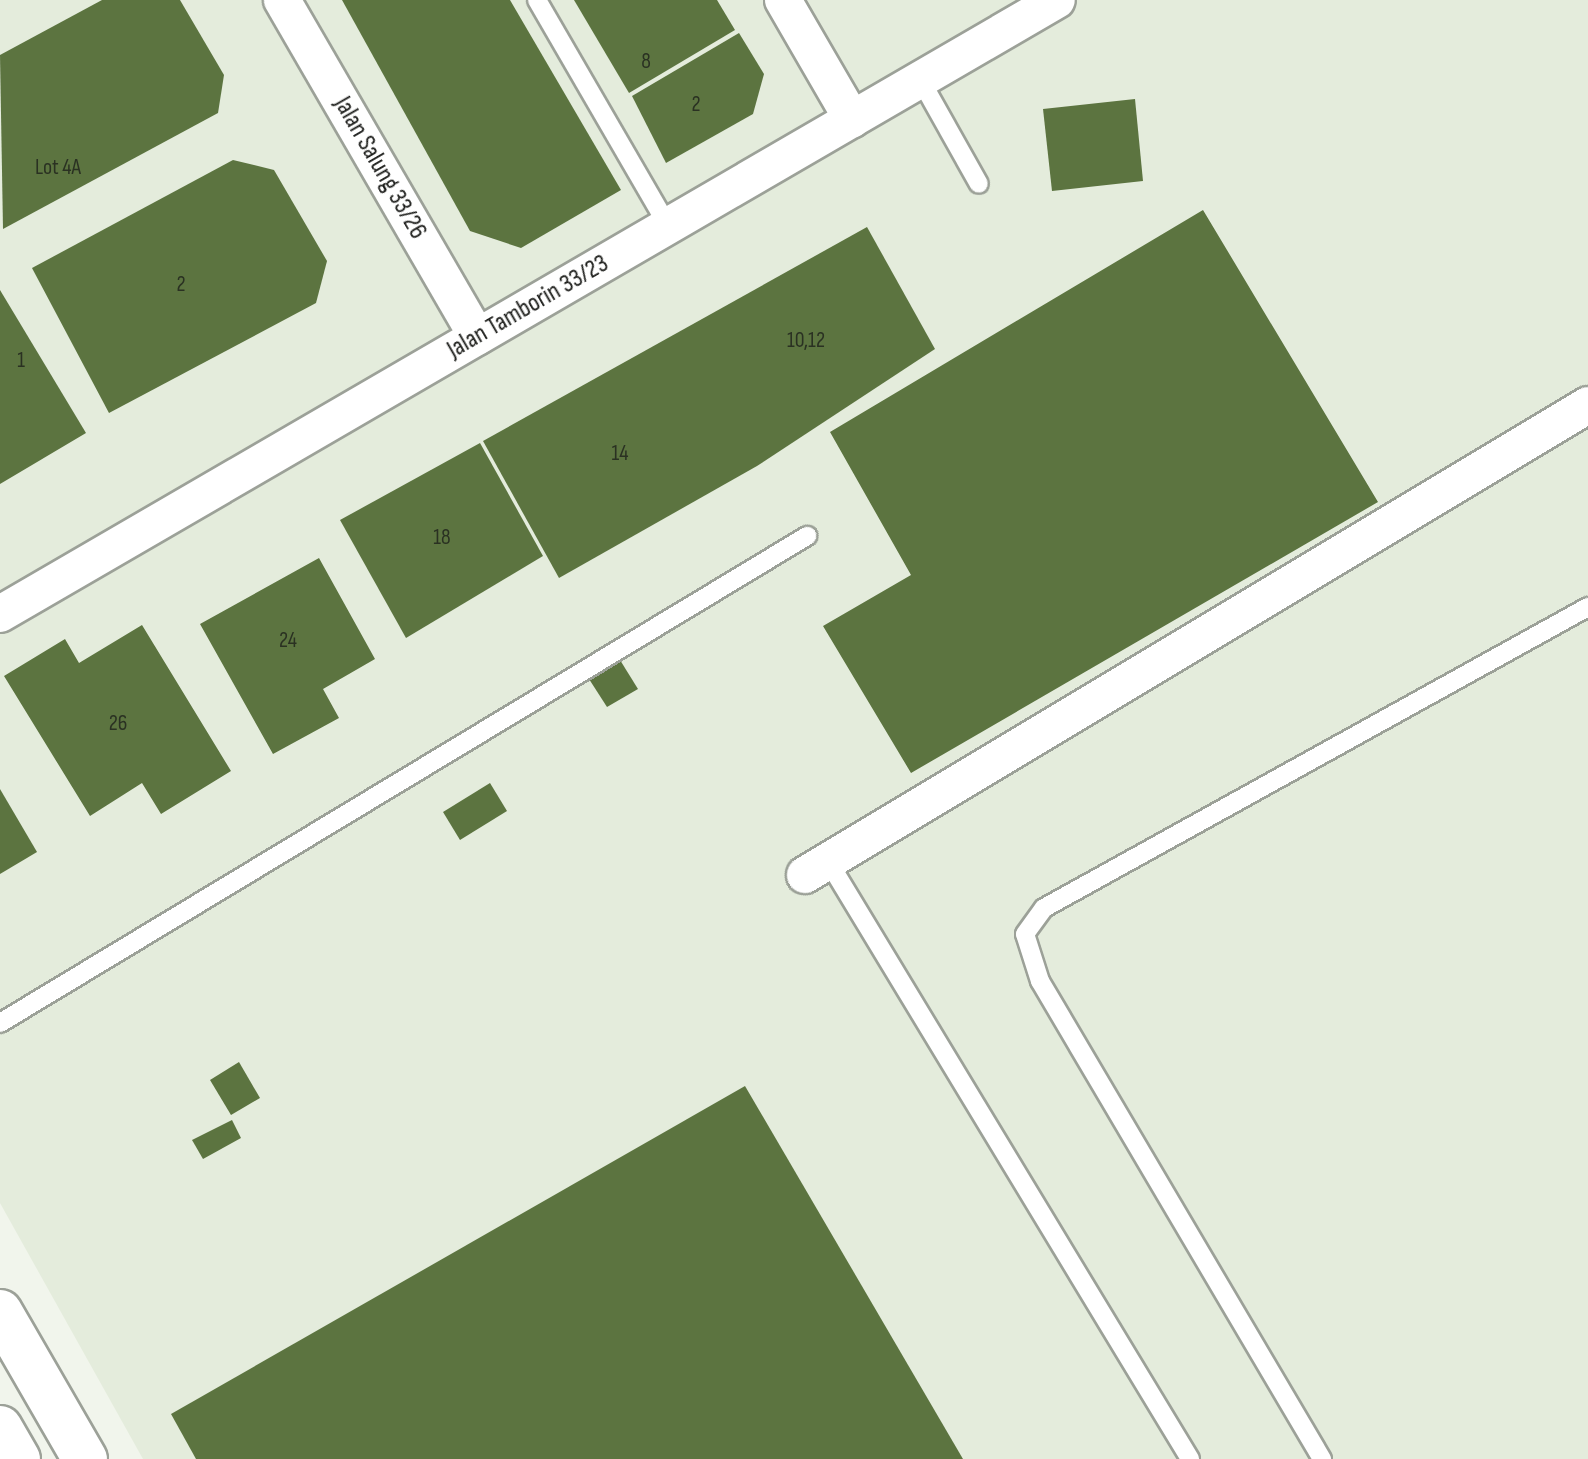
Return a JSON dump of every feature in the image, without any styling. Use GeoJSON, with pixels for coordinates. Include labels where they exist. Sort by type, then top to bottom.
{"type":"FeatureCollection","features":[{"type":"Feature","properties":{"kind":"main road"},"geometry":{"type":"LineString","coordinates":[[0,1312],[85,1459]]}},
{"type":"Feature","properties":{"kind":"main road"},"geometry":{"type":"LineString","coordinates":[[0,1428],[18,1459]]}},
{"type":"Feature","properties":{"kind":"street","name":"Jalan Salung 33/26"},"geometry":{"type":"LineString","coordinates":[[282,0],[477,337]]}},
{"type":"Feature","properties":{"kind":"street"},"geometry":{"type":"LineString","coordinates":[[783,0],[852,119]]}},
{"type":"Feature","properties":{"kind":"street","name":"Jalan Tamborin 33/23"},"geometry":{"type":"LineString","coordinates":[[0,614],[1057,0]]}},
{"type":"Feature","properties":{"kind":"street"},"geometry":{"type":"LineString","coordinates":[[817,868],[1588,405]]}},
{"type":"Feature","properties":{"kind":"lane"},"geometry":{"type":"LineString","coordinates":[[537,0],[668,226]]}},
{"type":"Feature","properties":{"kind":"lane"},"geometry":{"type":"LineString","coordinates":[[920,79],[979,184]]}},
{"type":"Feature","properties":{"kind":"lane"},"geometry":{"type":"LineString","coordinates":[[0,1023],[807,536]]}},
{"type":"Feature","properties":{"kind":"lane"},"geometry":{"type":"LineString","coordinates":[[1322,1459],[1040,981],[1025,934],[1044,908],[1588,607]]}},
{"type":"Feature","properties":{"kind":"lane"},"geometry":{"type":"LineString","coordinates":[[817,868],[1190,1459]]}},
{"type":"Feature","properties":{"kind":"shaded area"},"geometry":{"type":"Polygon","coordinates":[[[0,0],[1588,0],[1588,1459],[143,1459],[0,1203],[0,0]]]}},
{"type":"Feature","properties":{"kind":"building"},"geometry":{"type":"Polygon","coordinates":[[[102,0],[180,0],[224,75],[218,113],[3,229],[0,55],[102,0]]]}},
{"type":"Feature","properties":{"kind":"building"},"geometry":{"type":"Polygon","coordinates":[[[342,0],[510,0],[621,190],[521,248],[470,231],[342,0]]]}},
{"type":"Feature","properties":{"kind":"building"},"geometry":{"type":"Polygon","coordinates":[[[574,0],[717,0],[735,30],[629,93],[574,0]]]}},
{"type":"Feature","properties":{"kind":"building"},"geometry":{"type":"Polygon","coordinates":[[[739,33],[764,74],[753,114],[666,163],[632,96],[739,33]]]}},
{"type":"Feature","properties":{"kind":"building"},"geometry":{"type":"Polygon","coordinates":[[[1135,99],[1143,181],[1052,191],[1043,109],[1135,99]]]}},
{"type":"Feature","properties":{"kind":"building"},"geometry":{"type":"Polygon","coordinates":[[[233,160],[274,170],[327,261],[316,303],[109,413],[32,268],[233,160]]]}},
{"type":"Feature","properties":{"kind":"building"},"geometry":{"type":"Polygon","coordinates":[[[1203,210],[1378,502],[911,773],[823,626],[911,575],[830,432],[1203,210]]]}},
{"type":"Feature","properties":{"kind":"building"},"geometry":{"type":"Polygon","coordinates":[[[867,227],[935,349],[757,466],[559,578],[483,441],[867,227]]]}},
{"type":"Feature","properties":{"kind":"building"},"geometry":{"type":"Polygon","coordinates":[[[0,290],[86,433],[0,484],[0,290]]]}},
{"type":"Feature","properties":{"kind":"building"},"geometry":{"type":"Polygon","coordinates":[[[480,443],[543,556],[406,638],[340,520],[480,443]]]}},
{"type":"Feature","properties":{"kind":"building"},"geometry":{"type":"Polygon","coordinates":[[[319,558],[375,659],[323,689],[339,718],[273,754],[200,624],[319,558]]]}},
{"type":"Feature","properties":{"kind":"building"},"geometry":{"type":"Polygon","coordinates":[[[142,625],[231,771],[161,814],[142,783],[90,816],[4,676],[65,639],[79,663],[142,625]]]}},
{"type":"Feature","properties":{"kind":"building"},"geometry":{"type":"Polygon","coordinates":[[[620,660],[638,689],[607,707],[589,679],[620,660]]]}},
{"type":"Feature","properties":{"kind":"building"},"geometry":{"type":"Polygon","coordinates":[[[490,783],[507,811],[460,840],[443,812],[490,783]]]}},
{"type":"Feature","properties":{"kind":"building"},"geometry":{"type":"Polygon","coordinates":[[[0,789],[37,852],[0,874],[0,789]]]}},
{"type":"Feature","properties":{"kind":"building"},"geometry":{"type":"Polygon","coordinates":[[[239,1062],[260,1098],[231,1115],[210,1080],[239,1062]]]}},
{"type":"Feature","properties":{"kind":"building"},"geometry":{"type":"Polygon","coordinates":[[[745,1086],[963,1459],[196,1459],[171,1414],[745,1086]]]}},
{"type":"Feature","properties":{"kind":"building"},"geometry":{"type":"Polygon","coordinates":[[[232,1120],[241,1138],[203,1159],[192,1140],[232,1120]]]}}]}
